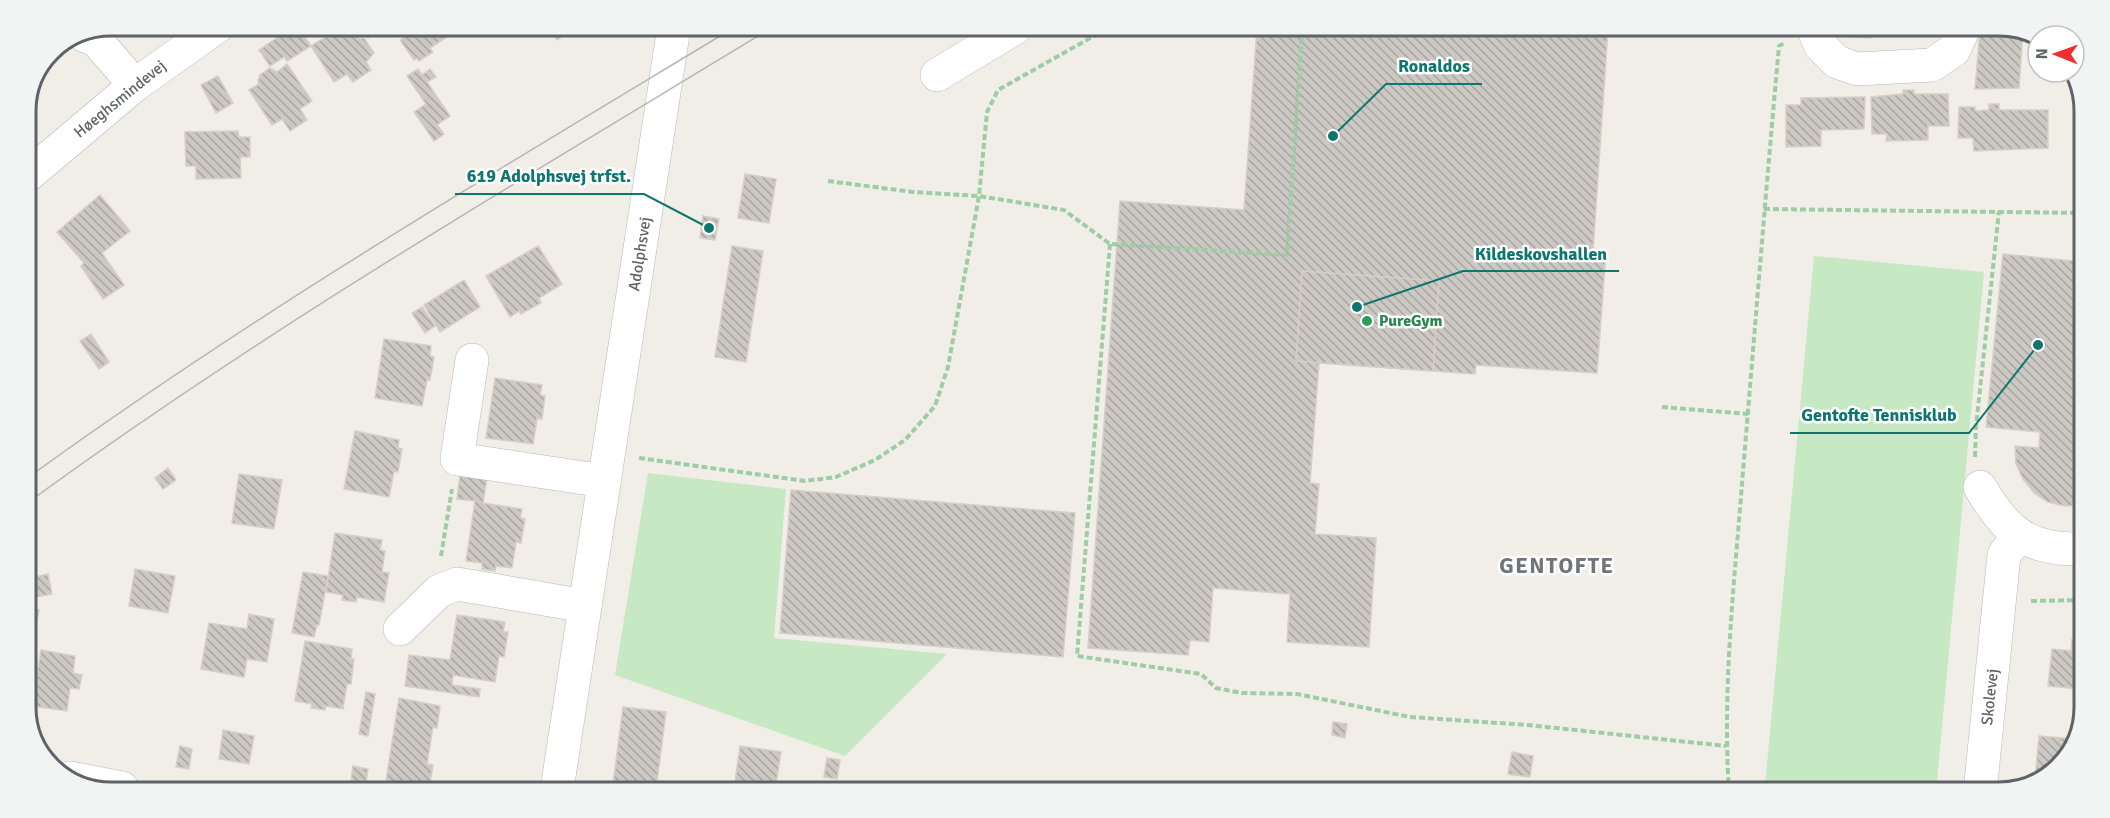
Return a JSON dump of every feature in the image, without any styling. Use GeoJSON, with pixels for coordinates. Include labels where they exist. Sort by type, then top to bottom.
{"type":"FeatureCollection","features":[{"type":"Feature","properties":{"kind":"street","name":"Høeghsmindevej"},"geometry":{"type":"LineString","coordinates":[[36,169],[135,85],[204,36]]}},
{"type":"Feature","properties":{"kind":"street","name":"Adolphsvej"},"geometry":{"type":"LineString","coordinates":[[557,782],[673,36]]}},
{"type":"Feature","properties":{"kind":"street"},"geometry":{"type":"LineString","coordinates":[[937,75],[1002,36]]}},
{"type":"Feature","properties":{"kind":"street"},"geometry":{"type":"LineString","coordinates":[[1806,36],[1820,45],[1837,62],[1857,69],[1932,65],[1954,50],[1960,36]]}},
{"type":"Feature","properties":{"kind":"street"},"geometry":{"type":"LineString","coordinates":[[92,38],[135,85]]}},
{"type":"Feature","properties":{"kind":"street"},"geometry":{"type":"LineString","coordinates":[[472,360],[457,459],[607,467]]}},
{"type":"Feature","properties":{"kind":"street"},"geometry":{"type":"LineString","coordinates":[[1980,488],[1996,514],[2019,535],[2050,547],[2074,549]]}},
{"type":"Feature","properties":{"kind":"street","name":"Skolevej"},"geometry":{"type":"LineString","coordinates":[[1981,782],[2004,555],[2019,535]]}},
{"type":"Feature","properties":{"kind":"street"},"geometry":{"type":"LineString","coordinates":[[400,629],[439,591],[457,585],[585,606]]}},
{"type":"Feature","properties":{"kind":"path"},"geometry":{"type":"LineString","coordinates":[[607,467],[805,481],[837,477],[875,460],[905,440],[935,406],[948,367],[979,196],[987,112],[998,90],[1094,36]]}},
{"type":"Feature","properties":{"kind":"path"},"geometry":{"type":"LineString","coordinates":[[828,181],[914,192],[979,196],[1064,210],[1110,244],[1287,255],[1302,36]]}},
{"type":"Feature","properties":{"kind":"path"},"geometry":{"type":"LineString","coordinates":[[1728,782],[1726,746],[1730,630],[1779,46],[1799,36]]}},
{"type":"Feature","properties":{"kind":"path"},"geometry":{"type":"LineString","coordinates":[[1764,209],[2074,213]]}},
{"type":"Feature","properties":{"kind":"path"},"geometry":{"type":"LineString","coordinates":[[1980,488],[1974,462],[1976,427],[1999,212]]}},
{"type":"Feature","properties":{"kind":"path"},"geometry":{"type":"LineString","coordinates":[[1110,244],[1077,656],[1202,674],[1216,688],[1242,693],[1297,694],[1410,717],[1528,725],[1726,746]]}},
{"type":"Feature","properties":{"kind":"path"},"geometry":{"type":"LineString","coordinates":[[1662,407],[1748,414]]}},
{"type":"Feature","properties":{"kind":"path"},"geometry":{"type":"LineString","coordinates":[[439,591],[438,576],[457,459]]}},
{"type":"Feature","properties":{"kind":"path"},"geometry":{"type":"LineString","coordinates":[[2000,601],[2074,600]]}},
{"type":"Feature","properties":{"kind":"green space"},"geometry":{"type":"Polygon","coordinates":[[[1814,256],[1984,272],[1937,782],[1765,782],[1814,256]]]}},
{"type":"Feature","properties":{"kind":"green space"},"geometry":{"type":"Polygon","coordinates":[[[648,473],[786,489],[774,638],[947,654],[845,756],[615,675],[648,473]]]}},
{"type":"Feature","properties":{"kind":"building"},"geometry":{"type":"Polygon","coordinates":[[[280,36],[304,36],[311,46],[287,61],[284,57],[270,66],[259,50],[280,36]]]}},
{"type":"Feature","properties":{"kind":"building"},"geometry":{"type":"Polygon","coordinates":[[[327,36],[364,38],[374,53],[366,62],[371,70],[353,82],[347,74],[334,82],[311,46],[327,36]]]}},
{"type":"Feature","properties":{"kind":"building"},"geometry":{"type":"Polygon","coordinates":[[[448,36],[430,48],[433,52],[419,61],[417,58],[414,60],[400,40],[404,37],[448,36]]]}},
{"type":"Feature","properties":{"kind":"building"},"geometry":{"type":"Polygon","coordinates":[[[1256,36],[1608,36],[1593,251],[1606,252],[1597,373],[1476,365],[1475,374],[1319,363],[1310,483],[1319,484],[1315,534],[1376,538],[1369,647],[1287,642],[1290,594],[1213,588],[1209,642],[1190,640],[1188,655],[1088,648],[1120,201],[1244,210],[1256,36]]]}},
{"type":"Feature","properties":{"kind":"building"},"geometry":{"type":"Polygon","coordinates":[[[1836,36],[1871,36],[1871,38],[1836,36]]]}},
{"type":"Feature","properties":{"kind":"building"},"geometry":{"type":"Polygon","coordinates":[[[1979,36],[2014,37],[2022,40],[2019,88],[1975,89],[1979,36]]]}},
{"type":"Feature","properties":{"kind":"building"},"geometry":{"type":"Polygon","coordinates":[[[287,64],[312,101],[300,109],[307,120],[290,131],[282,119],[272,125],[249,90],[259,84],[260,75],[270,68],[277,72],[287,64]]]}},
{"type":"Feature","properties":{"kind":"building"},"geometry":{"type":"Polygon","coordinates":[[[418,69],[422,75],[430,69],[436,77],[427,82],[450,116],[437,125],[444,134],[434,141],[414,112],[426,104],[407,76],[418,69]]]}},
{"type":"Feature","properties":{"kind":"building"},"geometry":{"type":"Polygon","coordinates":[[[218,76],[233,103],[216,113],[201,85],[218,76]]]}},
{"type":"Feature","properties":{"kind":"building"},"geometry":{"type":"Polygon","coordinates":[[[1903,90],[1914,90],[1914,94],[1948,94],[1949,126],[1928,126],[1928,140],[1886,141],[1887,134],[1872,134],[1871,97],[1903,94],[1903,90]]]}},
{"type":"Feature","properties":{"kind":"building"},"geometry":{"type":"Polygon","coordinates":[[[1865,97],[1864,129],[1821,130],[1821,146],[1786,147],[1786,105],[1801,105],[1801,98],[1865,97]]]}},
{"type":"Feature","properties":{"kind":"building"},"geometry":{"type":"Polygon","coordinates":[[[1989,104],[1999,104],[1999,110],[2048,110],[2048,148],[1974,151],[1973,138],[1958,138],[1959,107],[1975,107],[1975,111],[1989,110],[1989,104]]]}},
{"type":"Feature","properties":{"kind":"building"},"geometry":{"type":"Polygon","coordinates":[[[238,131],[239,137],[250,137],[250,157],[240,157],[241,178],[196,179],[196,166],[186,166],[185,132],[238,131]]]}},
{"type":"Feature","properties":{"kind":"building"},"geometry":{"type":"Polygon","coordinates":[[[745,174],[776,179],[769,223],[738,218],[745,174]]]}},
{"type":"Feature","properties":{"kind":"building"},"geometry":{"type":"Polygon","coordinates":[[[100,195],[130,231],[102,253],[124,285],[103,299],[81,266],[84,263],[57,232],[100,195]]]}},
{"type":"Feature","properties":{"kind":"building"},"geometry":{"type":"Polygon","coordinates":[[[703,216],[719,219],[715,240],[700,238],[703,216]]]}},
{"type":"Feature","properties":{"kind":"building"},"geometry":{"type":"Polygon","coordinates":[[[538,246],[562,284],[539,298],[541,303],[510,317],[486,276],[538,246]]]}},
{"type":"Feature","properties":{"kind":"building"},"geometry":{"type":"Polygon","coordinates":[[[732,246],[763,251],[746,362],[715,357],[732,246]]]}},
{"type":"Feature","properties":{"kind":"building"},"geometry":{"type":"Polygon","coordinates":[[[2003,254],[2074,261],[2074,505],[2048,502],[2034,493],[2023,479],[2016,464],[2015,446],[2039,448],[2040,432],[1986,427],[2003,254]]]}},
{"type":"Feature","properties":{"kind":"building","name":"PureGym"},"geometry":{"type":"Polygon","coordinates":[[[1302,271],[1439,281],[1433,371],[1296,361],[1302,271]]]}},
{"type":"Feature","properties":{"kind":"building"},"geometry":{"type":"Polygon","coordinates":[[[464,280],[480,307],[440,332],[424,305],[464,280]]]}},
{"type":"Feature","properties":{"kind":"building"},"geometry":{"type":"Polygon","coordinates":[[[422,307],[435,326],[425,333],[412,313],[422,307]]]}},
{"type":"Feature","properties":{"kind":"building"},"geometry":{"type":"Polygon","coordinates":[[[91,334],[109,362],[99,369],[80,341],[91,334]]]}},
{"type":"Feature","properties":{"kind":"building"},"geometry":{"type":"Polygon","coordinates":[[[384,339],[431,346],[430,356],[434,357],[422,406],[375,398],[384,339]]]}},
{"type":"Feature","properties":{"kind":"building"},"geometry":{"type":"Polygon","coordinates":[[[495,378],[542,385],[540,395],[545,396],[542,419],[537,419],[533,444],[486,438],[495,378]]]}},
{"type":"Feature","properties":{"kind":"building"},"geometry":{"type":"Polygon","coordinates":[[[355,431],[399,440],[398,448],[402,449],[398,472],[394,471],[389,497],[344,489],[355,431]]]}},
{"type":"Feature","properties":{"kind":"building"},"geometry":{"type":"Polygon","coordinates":[[[168,468],[176,480],[163,489],[155,478],[168,468]]]}},
{"type":"Feature","properties":{"kind":"building"},"geometry":{"type":"Polygon","coordinates":[[[239,474],[282,480],[274,529],[232,523],[239,474]]]}},
{"type":"Feature","properties":{"kind":"building"},"geometry":{"type":"Polygon","coordinates":[[[460,475],[487,478],[483,503],[522,509],[520,518],[525,519],[521,543],[516,542],[512,568],[496,566],[495,571],[482,569],[482,563],[466,561],[475,501],[457,499],[460,475]]]}},
{"type":"Feature","properties":{"kind":"building"},"geometry":{"type":"Polygon","coordinates":[[[791,490],[1075,513],[1063,657],[780,633],[791,490]]]}},
{"type":"Feature","properties":{"kind":"building"},"geometry":{"type":"Polygon","coordinates":[[[335,533],[382,540],[380,550],[385,551],[382,572],[389,573],[384,602],[357,597],[356,602],[342,600],[343,595],[326,592],[335,533]]]}},
{"type":"Feature","properties":{"kind":"building"},"geometry":{"type":"Polygon","coordinates":[[[135,569],[175,576],[168,613],[129,606],[135,569]]]}},
{"type":"Feature","properties":{"kind":"building"},"geometry":{"type":"Polygon","coordinates":[[[303,572],[328,576],[319,625],[317,625],[314,637],[292,633],[303,572]]]}},
{"type":"Feature","properties":{"kind":"building"},"geometry":{"type":"Polygon","coordinates":[[[48,574],[52,594],[36,597],[36,577],[48,574]]]}},
{"type":"Feature","properties":{"kind":"building"},"geometry":{"type":"Polygon","coordinates":[[[36,610],[39,610],[36,625],[36,610]]]}},
{"type":"Feature","properties":{"kind":"building"},"geometry":{"type":"Polygon","coordinates":[[[249,614],[274,619],[267,662],[247,659],[244,677],[201,669],[209,623],[247,629],[249,614]]]}},
{"type":"Feature","properties":{"kind":"building"},"geometry":{"type":"Polygon","coordinates":[[[457,615],[505,622],[503,632],[508,632],[504,657],[499,656],[495,682],[453,675],[452,685],[480,689],[479,697],[405,686],[409,655],[450,660],[457,615]]]}},
{"type":"Feature","properties":{"kind":"building"},"geometry":{"type":"Polygon","coordinates":[[[2072,639],[2074,639],[2074,688],[2048,686],[2052,649],[2071,651],[2072,639]]]}},
{"type":"Feature","properties":{"kind":"building"},"geometry":{"type":"Polygon","coordinates":[[[305,641],[352,649],[351,659],[354,659],[351,684],[347,684],[343,709],[326,706],[325,710],[311,708],[312,704],[295,701],[305,641]]]}},
{"type":"Feature","properties":{"kind":"building"},"geometry":{"type":"Polygon","coordinates":[[[41,650],[75,656],[73,673],[82,675],[79,689],[70,688],[67,711],[36,707],[36,681],[41,650]]]}},
{"type":"Feature","properties":{"kind":"building"},"geometry":{"type":"Polygon","coordinates":[[[366,692],[375,694],[368,736],[359,734],[366,692]]]}},
{"type":"Feature","properties":{"kind":"building"},"geometry":{"type":"Polygon","coordinates":[[[399,698],[440,706],[437,728],[433,727],[427,764],[433,765],[430,782],[386,781],[399,698]]]}},
{"type":"Feature","properties":{"kind":"building"},"geometry":{"type":"Polygon","coordinates":[[[623,707],[666,712],[657,782],[613,782],[623,707]]]}},
{"type":"Feature","properties":{"kind":"building"},"geometry":{"type":"Polygon","coordinates":[[[1333,722],[1347,724],[1345,738],[1332,735],[1333,722]]]}},
{"type":"Feature","properties":{"kind":"building"},"geometry":{"type":"Polygon","coordinates":[[[223,730],[254,736],[249,764],[219,759],[223,730]]]}},
{"type":"Feature","properties":{"kind":"building"},"geometry":{"type":"Polygon","coordinates":[[[2039,736],[2067,738],[2055,757],[2036,772],[2039,736]]]}},
{"type":"Feature","properties":{"kind":"building"},"geometry":{"type":"Polygon","coordinates":[[[180,746],[192,749],[189,769],[176,767],[180,746]]]}},
{"type":"Feature","properties":{"kind":"building"},"geometry":{"type":"Polygon","coordinates":[[[740,746],[781,752],[776,782],[735,782],[740,746]]]}},
{"type":"Feature","properties":{"kind":"building"},"geometry":{"type":"Polygon","coordinates":[[[1512,752],[1533,756],[1530,777],[1508,774],[1512,752]]]}},
{"type":"Feature","properties":{"kind":"building"},"geometry":{"type":"Polygon","coordinates":[[[827,758],[840,760],[837,779],[824,777],[827,758]]]}},
{"type":"Feature","properties":{"kind":"building"},"geometry":{"type":"Polygon","coordinates":[[[353,766],[368,769],[366,782],[351,782],[353,766]]]}},
{"type":"Feature","properties":{"kind":"tram line"},"geometry":{"type":"LineString","coordinates":[[36,472],[199,359],[287,302],[465,190],[720,36]]}},
{"type":"Feature","properties":{"kind":"tram line"},"geometry":{"type":"LineString","coordinates":[[36,497],[208,377],[395,257],[758,36]]}},
{"type":"Feature","properties":{"kind":"place","name":"Ronaldos"},"geometry":{"type":"Point","coordinates":[1333,136]}},
{"type":"Feature","properties":{"kind":"place","name":"619 Adolphsvej trfst."},"geometry":{"type":"Point","coordinates":[709,228]}},
{"type":"Feature","properties":{"kind":"place","name":"Kildeskovshallen"},"geometry":{"type":"Point","coordinates":[1357,307]}},
{"type":"Feature","properties":{"kind":"place","name":"PureGym"},"geometry":{"type":"Point","coordinates":[1367,321]}},
{"type":"Feature","properties":{"kind":"place","name":"Gentofte Tennisklub"},"geometry":{"type":"Point","coordinates":[2038,345]}},
{"type":"Feature","properties":{"kind":"district","name":"GENTOFTE"},"geometry":{"type":"Point","coordinates":[1557,565]}}]}
